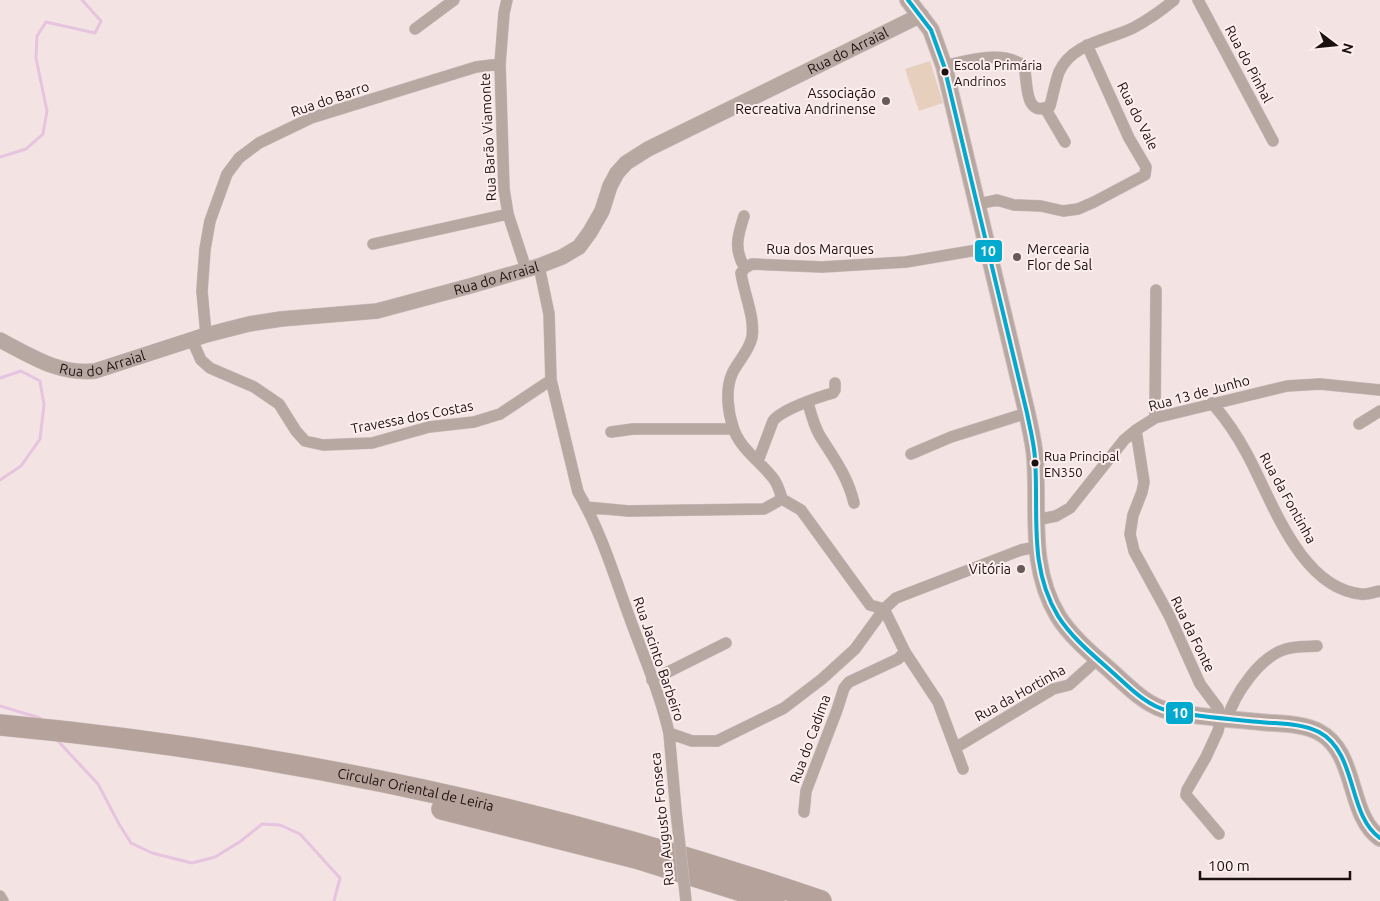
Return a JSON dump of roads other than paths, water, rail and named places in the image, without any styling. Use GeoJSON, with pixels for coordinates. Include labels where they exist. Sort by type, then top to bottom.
{"type":"FeatureCollection","features":[{"type":"Feature","properties":{"kind":"highway","name":"Circular Oriental de Leiria"},"geometry":{"type":"LineString","coordinates":[[0,725],[59,730],[236,761],[389,783],[553,820],[692,859],[821,901]]}},
{"type":"Feature","properties":{"kind":"highway","name":"Circular Oriental de Leiria"},"geometry":{"type":"LineString","coordinates":[[0,739],[236,761],[531,830],[636,858],[774,901]]}},
{"type":"Feature","properties":{"kind":"main road"},"geometry":{"type":"LineString","coordinates":[[908,0],[921,15],[934,37],[944,66],[989,248],[1035,456],[1036,547],[1040,574],[1050,601],[1059,617],[1070,632],[1098,659],[1141,697],[1154,705],[1167,710],[1224,719],[1308,728],[1328,738],[1341,756],[1358,805],[1367,823],[1380,838]]}},
{"type":"Feature","properties":{"kind":"street"},"geometry":{"type":"LineString","coordinates":[[415,29],[454,0]]}},
{"type":"Feature","properties":{"kind":"street","name":"Rua Barão Viamonte"},"geometry":{"type":"LineString","coordinates":[[507,0],[504,13],[500,64],[504,189],[508,214],[532,268]]}},
{"type":"Feature","properties":{"kind":"street"},"geometry":{"type":"LineString","coordinates":[[944,66],[980,59],[1003,58],[1018,61],[1024,66],[1027,94],[1030,103],[1036,107],[1045,108],[1050,106],[1059,72],[1076,52],[1132,28],[1157,14],[1174,0]]}},
{"type":"Feature","properties":{"kind":"street","name":"Rua do Pinhal"},"geometry":{"type":"LineString","coordinates":[[1198,0],[1273,141]]}},
{"type":"Feature","properties":{"kind":"street","name":"Rua do Arraial"},"geometry":{"type":"LineString","coordinates":[[0,340],[48,365],[63,370],[82,372],[102,370],[199,338],[268,321],[377,311],[532,268],[569,254],[579,247],[602,211],[614,177],[626,163],[648,149],[921,15]]}},
{"type":"Feature","properties":{"kind":"street","name":"Rua do Vale"},"geometry":{"type":"LineString","coordinates":[[978,204],[997,200],[1014,205],[1041,206],[1063,211],[1078,209],[1145,176],[1146,167],[1129,138],[1087,46]]}},
{"type":"Feature","properties":{"kind":"street","name":"Rua do Barro"},"geometry":{"type":"LineString","coordinates":[[199,338],[205,249],[210,221],[227,174],[239,158],[259,143],[311,118],[476,67],[500,64]]}},
{"type":"Feature","properties":{"kind":"street"},"geometry":{"type":"LineString","coordinates":[[1045,108],[1065,142]]}},
{"type":"Feature","properties":{"kind":"street"},"geometry":{"type":"LineString","coordinates":[[373,244],[508,214]]}},
{"type":"Feature","properties":{"kind":"street"},"geometry":{"type":"LineString","coordinates":[[744,216],[737,248],[739,258],[745,268],[741,273],[752,324],[752,338],[747,350],[731,375],[728,390],[733,429],[743,446],[775,479],[782,499],[801,510],[870,606],[884,609],[904,652],[938,702],[963,769]]}},
{"type":"Feature","properties":{"kind":"street","name":"Rua dos Marques"},"geometry":{"type":"LineString","coordinates":[[745,268],[752,264],[822,267],[906,262],[989,248]]}},
{"type":"Feature","properties":{"kind":"street","name":"Rua Jacinto Barbeiro"},"geometry":{"type":"LineString","coordinates":[[532,268],[548,314],[551,380],[578,492],[618,586],[664,710],[669,733],[692,742],[717,741],[784,708],[822,679],[855,649],[884,609],[896,598],[1021,550],[1036,547]]}},
{"type":"Feature","properties":{"kind":"street"},"geometry":{"type":"LineString","coordinates":[[1155,418],[1156,290]]}},
{"type":"Feature","properties":{"kind":"street","name":"Travessa dos Costas"},"geometry":{"type":"LineString","coordinates":[[199,338],[202,360],[210,368],[254,387],[279,404],[296,431],[305,441],[323,445],[372,443],[429,427],[474,422],[500,414],[551,380]]}},
{"type":"Feature","properties":{"kind":"street"},"geometry":{"type":"LineString","coordinates":[[758,461],[776,416],[836,390],[835,383]]}},
{"type":"Feature","properties":{"kind":"street","name":"Rua 13 de Junho"},"geometry":{"type":"LineString","coordinates":[[1036,520],[1056,516],[1070,508],[1124,440],[1155,418],[1287,386],[1320,384],[1380,390]]}},
{"type":"Feature","properties":{"kind":"street"},"geometry":{"type":"LineString","coordinates":[[808,403],[815,426],[844,474],[854,503]]}},
{"type":"Feature","properties":{"kind":"street","name":"Rua da Fontinha"},"geometry":{"type":"LineString","coordinates":[[1212,403],[1231,425],[1283,525],[1316,572],[1340,590],[1363,594],[1380,591]]}},
{"type":"Feature","properties":{"kind":"street"},"geometry":{"type":"LineString","coordinates":[[1359,424],[1380,411]]}},
{"type":"Feature","properties":{"kind":"street"},"geometry":{"type":"LineString","coordinates":[[911,454],[951,437],[1027,413]]}},
{"type":"Feature","properties":{"kind":"street"},"geometry":{"type":"LineString","coordinates":[[611,432],[633,429],[733,429]]}},
{"type":"Feature","properties":{"kind":"street","name":"Rua da Fonte"},"geometry":{"type":"LineString","coordinates":[[1136,430],[1144,482],[1133,515],[1130,534],[1134,551],[1168,615],[1200,684],[1224,719]]}},
{"type":"Feature","properties":{"kind":"street"},"geometry":{"type":"LineString","coordinates":[[586,507],[628,511],[764,509],[782,499]]}},
{"type":"Feature","properties":{"kind":"street"},"geometry":{"type":"LineString","coordinates":[[652,680],[726,643]]}},
{"type":"Feature","properties":{"kind":"street"},"geometry":{"type":"LineString","coordinates":[[1219,834],[1186,795],[1224,719],[1251,676],[1265,661],[1285,649],[1317,646]]}},
{"type":"Feature","properties":{"kind":"street","name":"Rua do Cadima"},"geometry":{"type":"LineString","coordinates":[[804,812],[806,791],[838,710],[844,688],[849,682],[898,659],[904,652]]}},
{"type":"Feature","properties":{"kind":"street","name":"Rua da Hortinha"},"geometry":{"type":"LineString","coordinates":[[955,748],[1053,689],[1069,685],[1098,659]]}},
{"type":"Feature","properties":{"kind":"street","name":"Rua Augusto Fonseca"},"geometry":{"type":"LineString","coordinates":[[669,733],[686,901]]}},
{"type":"Feature","properties":{"kind":"street"},"geometry":{"type":"LineString","coordinates":[[0,896],[3,901]]}},
{"type":"Feature","properties":{"kind":"waterway"},"geometry":{"type":"LineString","coordinates":[[0,157],[26,149],[43,134],[47,111],[36,58],[37,36],[46,22],[95,33],[101,21],[82,0]]}},
{"type":"Feature","properties":{"kind":"waterway"},"geometry":{"type":"LineString","coordinates":[[0,378],[21,371],[40,381],[44,405],[40,439],[21,466],[0,480]]}},
{"type":"Feature","properties":{"kind":"waterway"},"geometry":{"type":"LineString","coordinates":[[0,706],[40,718],[42,721]]}},
{"type":"Feature","properties":{"kind":"waterway"},"geometry":{"type":"LineString","coordinates":[[57,740],[98,784],[131,843],[152,853],[192,863],[215,857],[241,841],[262,824],[280,825],[300,834],[340,878],[334,901]]}},
{"type":"Feature","properties":{"kind":"place","name":"Escola Primária Andrinos"},"geometry":{"type":"Point","coordinates":[945,72]}},
{"type":"Feature","properties":{"kind":"place","name":"Associação Recreativa Andrinense"},"geometry":{"type":"Point","coordinates":[886,101]}},
{"type":"Feature","properties":{"kind":"place","name":"Mercearia Flor de Sal"},"geometry":{"type":"Point","coordinates":[1017,257]}},
{"type":"Feature","properties":{"kind":"place","name":"Rua Principal EN350"},"geometry":{"type":"Point","coordinates":[1035,463]}},
{"type":"Feature","properties":{"kind":"place","name":"Vitória"},"geometry":{"type":"Point","coordinates":[1021,569]}}]}
